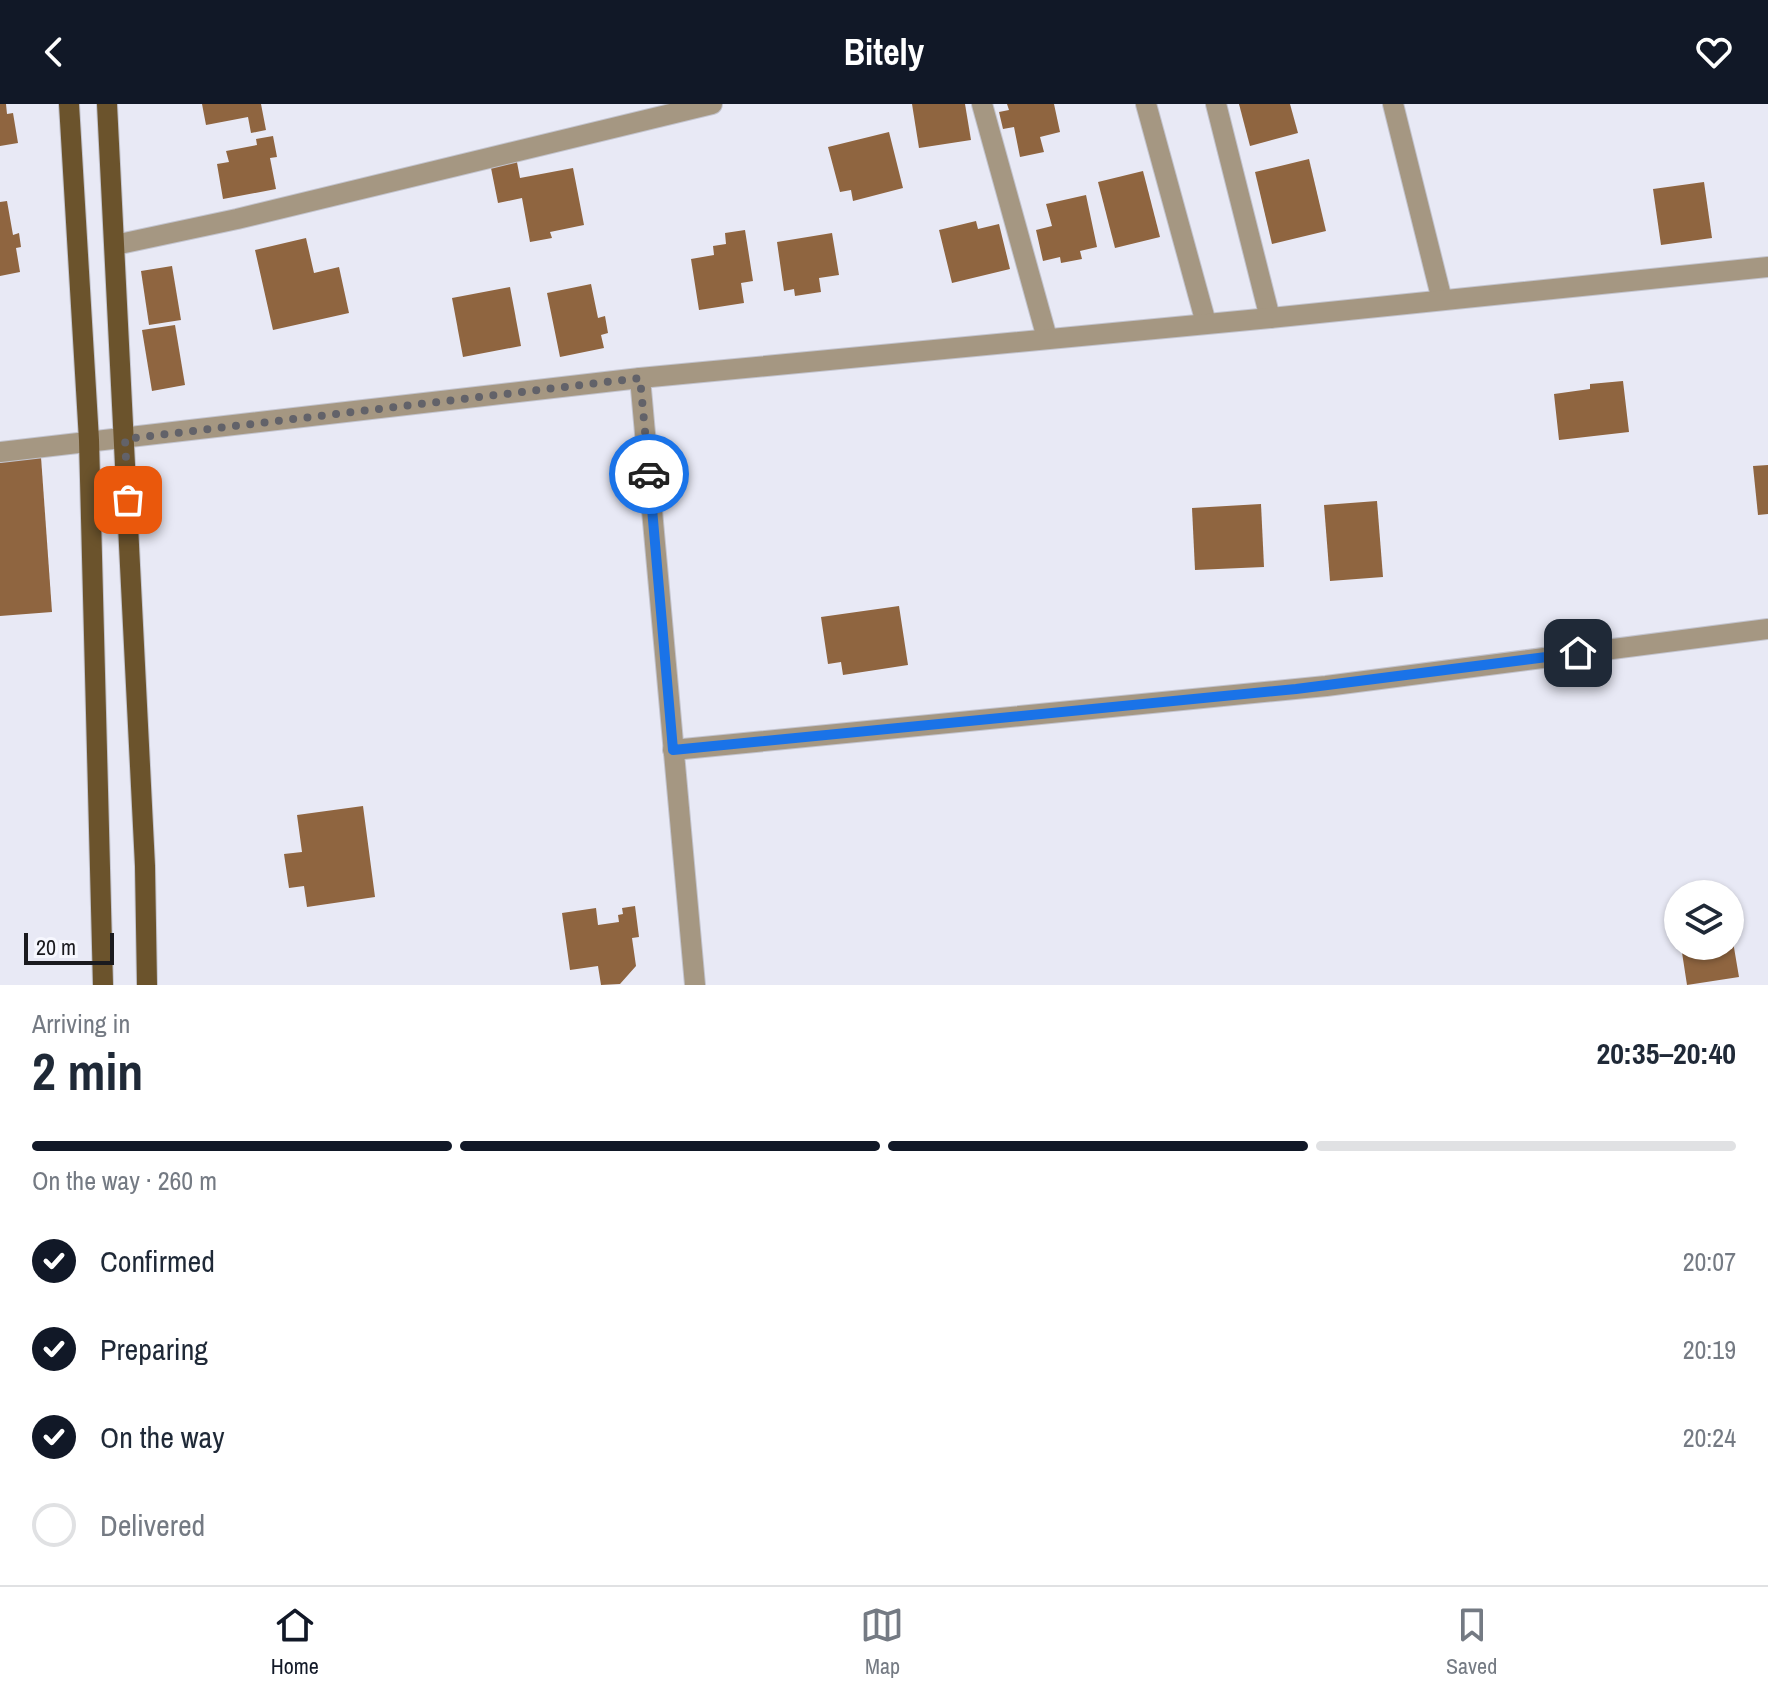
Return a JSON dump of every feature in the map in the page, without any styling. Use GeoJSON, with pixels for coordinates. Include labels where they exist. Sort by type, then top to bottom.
{"type":"FeatureCollection","features":[{"type":"Feature","properties":{"kind":"main road"},"geometry":{"type":"LineString","coordinates":[[69,104],[89,440],[103,985]]}},
{"type":"Feature","properties":{"kind":"main road"},"geometry":{"type":"LineString","coordinates":[[107,104],[144,850],[147,985]]}},
{"type":"Feature","properties":{"kind":"street"},"geometry":{"type":"LineString","coordinates":[[115,245],[712,104]]}},
{"type":"Feature","properties":{"kind":"street"},"geometry":{"type":"LineString","coordinates":[[982,104],[1047,338]]}},
{"type":"Feature","properties":{"kind":"street"},"geometry":{"type":"LineString","coordinates":[[1146,104],[1206,323]]}},
{"type":"Feature","properties":{"kind":"street"},"geometry":{"type":"LineString","coordinates":[[1216,104],[1270,318]]}},
{"type":"Feature","properties":{"kind":"street"},"geometry":{"type":"LineString","coordinates":[[1393,104],[1442,300]]}},
{"type":"Feature","properties":{"kind":"street"},"geometry":{"type":"LineString","coordinates":[[0,452],[640,378],[1768,267]]}},
{"type":"Feature","properties":{"kind":"street"},"geometry":{"type":"LineString","coordinates":[[640,378],[695,985]]}},
{"type":"Feature","properties":{"kind":"street"},"geometry":{"type":"LineString","coordinates":[[673,750],[1326,686],[1768,629]]}},
{"type":"Feature","properties":{"kind":"building"},"geometry":{"type":"Polygon","coordinates":[[[0,104],[6,104],[7,114],[13,113],[18,143],[0,146],[0,104]]]}},
{"type":"Feature","properties":{"kind":"building"},"geometry":{"type":"Polygon","coordinates":[[[202,104],[261,104],[266,130],[251,133],[248,117],[206,125],[202,104]]]}},
{"type":"Feature","properties":{"kind":"building"},"geometry":{"type":"Polygon","coordinates":[[[912,104],[965,104],[971,140],[919,148],[912,104]]]}},
{"type":"Feature","properties":{"kind":"building"},"geometry":{"type":"Polygon","coordinates":[[[1007,104],[1054,104],[1060,132],[1040,137],[1044,152],[1020,157],[1014,127],[1003,129],[999,112],[1009,110],[1007,104]]]}},
{"type":"Feature","properties":{"kind":"building"},"geometry":{"type":"Polygon","coordinates":[[[1239,104],[1290,104],[1298,133],[1250,146],[1239,104]]]}},
{"type":"Feature","properties":{"kind":"building"},"geometry":{"type":"Polygon","coordinates":[[[889,132],[903,188],[853,201],[851,190],[840,192],[828,147],[889,132]]]}},
{"type":"Feature","properties":{"kind":"building"},"geometry":{"type":"Polygon","coordinates":[[[273,136],[277,157],[270,158],[276,189],[223,199],[217,164],[229,162],[226,151],[257,145],[256,139],[273,136]]]}},
{"type":"Feature","properties":{"kind":"building"},"geometry":{"type":"Polygon","coordinates":[[[516,157],[520,178],[573,168],[584,225],[550,232],[552,238],[530,242],[522,198],[498,203],[490,163],[516,157]]]}},
{"type":"Feature","properties":{"kind":"building"},"geometry":{"type":"Polygon","coordinates":[[[1309,159],[1326,231],[1272,244],[1255,172],[1309,159]]]}},
{"type":"Feature","properties":{"kind":"building"},"geometry":{"type":"Polygon","coordinates":[[[1143,171],[1160,237],[1115,248],[1098,182],[1143,171]]]}},
{"type":"Feature","properties":{"kind":"building"},"geometry":{"type":"Polygon","coordinates":[[[1704,182],[1712,238],[1661,245],[1653,189],[1704,182]]]}},
{"type":"Feature","properties":{"kind":"building"},"geometry":{"type":"Polygon","coordinates":[[[1086,195],[1097,247],[1080,251],[1082,259],[1061,263],[1060,257],[1043,261],[1036,230],[1052,226],[1046,204],[1086,195]]]}},
{"type":"Feature","properties":{"kind":"building"},"geometry":{"type":"Polygon","coordinates":[[[7,201],[13,235],[19,233],[21,247],[16,248],[20,272],[0,276],[0,202],[7,201]]]}},
{"type":"Feature","properties":{"kind":"building"},"geometry":{"type":"Polygon","coordinates":[[[976,221],[978,229],[999,224],[1010,269],[952,283],[939,230],[976,221]]]}},
{"type":"Feature","properties":{"kind":"building"},"geometry":{"type":"Polygon","coordinates":[[[745,230],[753,281],[741,283],[744,303],[699,310],[691,259],[714,255],[713,246],[726,244],[725,233],[745,230]]]}},
{"type":"Feature","properties":{"kind":"building"},"geometry":{"type":"Polygon","coordinates":[[[832,233],[839,275],[819,278],[821,292],[795,296],[794,289],[784,291],[777,242],[832,233]]]}},
{"type":"Feature","properties":{"kind":"building"},"geometry":{"type":"Polygon","coordinates":[[[306,238],[314,273],[339,267],[349,313],[273,330],[255,250],[306,238]]]}},
{"type":"Feature","properties":{"kind":"building"},"geometry":{"type":"Polygon","coordinates":[[[172,266],[181,320],[149,325],[141,271],[172,266]]]}},
{"type":"Feature","properties":{"kind":"building"},"geometry":{"type":"Polygon","coordinates":[[[591,284],[598,318],[605,316],[608,333],[601,335],[604,348],[560,357],[547,293],[591,284]]]}},
{"type":"Feature","properties":{"kind":"building"},"geometry":{"type":"Polygon","coordinates":[[[510,287],[521,346],[463,357],[452,298],[510,287]]]}},
{"type":"Feature","properties":{"kind":"building"},"geometry":{"type":"Polygon","coordinates":[[[175,325],[185,385],[152,391],[142,330],[175,325]]]}},
{"type":"Feature","properties":{"kind":"building"},"geometry":{"type":"Polygon","coordinates":[[[1623,381],[1629,432],[1559,440],[1554,394],[1590,389],[1590,384],[1623,381]]]}},
{"type":"Feature","properties":{"kind":"building"},"geometry":{"type":"Polygon","coordinates":[[[41,457],[52,612],[0,616],[0,459],[41,457]]]}},
{"type":"Feature","properties":{"kind":"building"},"geometry":{"type":"Polygon","coordinates":[[[1768,465],[1768,514],[1758,515],[1753,466],[1768,465]]]}},
{"type":"Feature","properties":{"kind":"building"},"geometry":{"type":"Polygon","coordinates":[[[1377,501],[1383,577],[1330,581],[1324,505],[1377,501]]]}},
{"type":"Feature","properties":{"kind":"building"},"geometry":{"type":"Polygon","coordinates":[[[1261,504],[1264,567],[1195,570],[1192,508],[1261,504]]]}},
{"type":"Feature","properties":{"kind":"building"},"geometry":{"type":"Polygon","coordinates":[[[899,606],[908,665],[843,675],[841,662],[828,664],[821,617],[899,606]]]}},
{"type":"Feature","properties":{"kind":"building"},"geometry":{"type":"Polygon","coordinates":[[[363,806],[375,897],[307,907],[304,886],[289,888],[284,854],[302,852],[297,815],[363,806]]]}},
{"type":"Feature","properties":{"kind":"building"},"geometry":{"type":"Polygon","coordinates":[[[635,906],[639,937],[632,938],[636,966],[620,984],[601,985],[598,966],[570,970],[562,913],[596,908],[598,925],[619,922],[618,915],[623,914],[622,908],[635,906]]]}},
{"type":"Feature","properties":{"kind":"building"},"geometry":{"type":"Polygon","coordinates":[[[1683,960],[1736,960],[1739,977],[1687,985],[1683,960]]]}},
{"type":"Feature","properties":{"kind":"way so far"},"geometry":{"type":"LineString","coordinates":[[128,500],[125,439],[640,378],[649,474]]}},
{"type":"Feature","properties":{"kind":"route"},"geometry":{"type":"LineString","coordinates":[[649,474],[673,750],[1296,689],[1578,653]]}}]}
